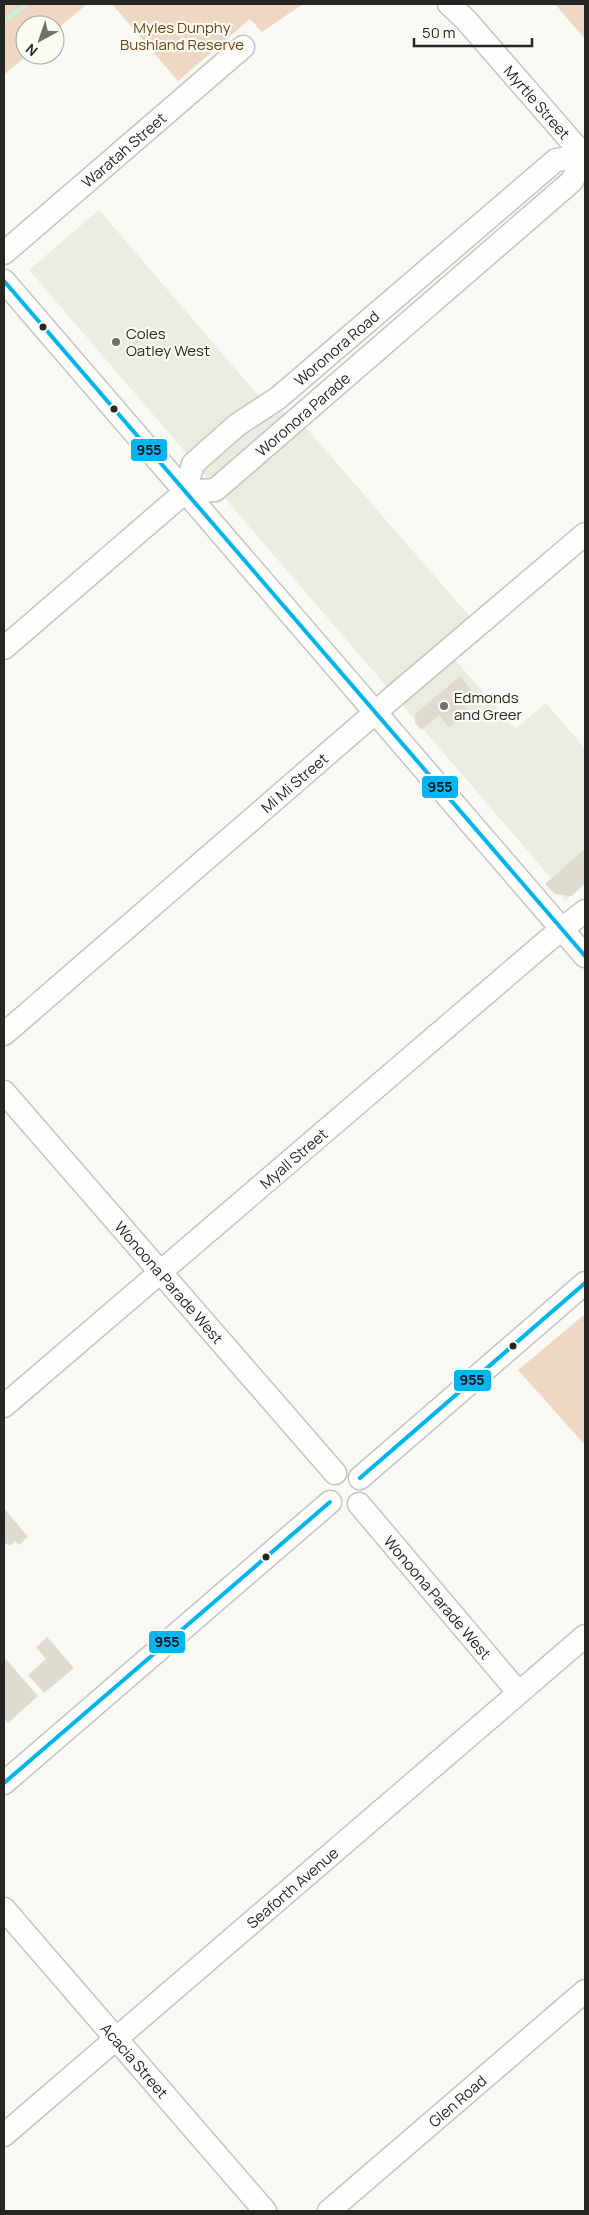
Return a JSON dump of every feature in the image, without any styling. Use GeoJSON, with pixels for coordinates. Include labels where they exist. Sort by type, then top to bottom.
{"type":"FeatureCollection","features":[{"type":"Feature","properties":{"kind":"street","name":"Myrtle Street"},"geometry":{"type":"LineString","coordinates":[[449,4],[585,156]]}},
{"type":"Feature","properties":{"kind":"street","name":"Waratah Street"},"geometry":{"type":"LineString","coordinates":[[4,253],[243,47]]}},
{"type":"Feature","properties":{"kind":"street","name":"Woronora Road"},"geometry":{"type":"LineString","coordinates":[[185,492],[193,464],[237,425],[278,398],[556,160],[585,156]]}},
{"type":"Feature","properties":{"kind":"street","name":"Woronora Parade"},"geometry":{"type":"LineString","coordinates":[[185,492],[215,490],[572,181],[585,156]]}},
{"type":"Feature","properties":{"kind":"street"},"geometry":{"type":"LineString","coordinates":[[466,236],[484,257]]}},
{"type":"Feature","properties":{"kind":"street"},"geometry":{"type":"LineString","coordinates":[[4,280],[585,956]]}},
{"type":"Feature","properties":{"kind":"street"},"geometry":{"type":"LineString","coordinates":[[394,298],[412,319]]}},
{"type":"Feature","properties":{"kind":"street"},"geometry":{"type":"LineString","coordinates":[[278,398],[296,420]]}},
{"type":"Feature","properties":{"kind":"street"},"geometry":{"type":"LineString","coordinates":[[4,648],[185,492]]}},
{"type":"Feature","properties":{"kind":"street","name":"Mi Mi Street"},"geometry":{"type":"LineString","coordinates":[[4,1034],[585,534]]}},
{"type":"Feature","properties":{"kind":"street","name":"Myall Street"},"geometry":{"type":"LineString","coordinates":[[4,1406],[585,911]]}},
{"type":"Feature","properties":{"kind":"street","name":"Wonoona Parade West"},"geometry":{"type":"LineString","coordinates":[[4,1092],[335,1473]]}},
{"type":"Feature","properties":{"kind":"street"},"geometry":{"type":"LineString","coordinates":[[360,1478],[585,1283]]}},
{"type":"Feature","properties":{"kind":"street"},"geometry":{"type":"LineString","coordinates":[[346,1471],[356,1474],[360,1478],[364,1494],[359,1504],[347,1510],[334,1507],[330,1502],[327,1498],[326,1487],[335,1473],[346,1471]]}},
{"type":"Feature","properties":{"kind":"street"},"geometry":{"type":"LineString","coordinates":[[4,1783],[330,1502]]}},
{"type":"Feature","properties":{"kind":"street","name":"Wonoona Parade West"},"geometry":{"type":"LineString","coordinates":[[359,1504],[518,1692]]}},
{"type":"Feature","properties":{"kind":"street","name":"Seaforth Avenue"},"geometry":{"type":"LineString","coordinates":[[4,2135],[117,2040],[583,1637]]}},
{"type":"Feature","properties":{"kind":"street","name":"Acacia Street"},"geometry":{"type":"LineString","coordinates":[[4,1909],[265,2211]]}},
{"type":"Feature","properties":{"kind":"street","name":"Glen Road"},"geometry":{"type":"LineString","coordinates":[[329,2211],[585,1990]]}},
{"type":"Feature","properties":{"kind":"shaded area"},"geometry":{"type":"Polygon","coordinates":[[[99,210],[262,400],[301,422],[470,617],[441,643],[515,729],[546,703],[585,749],[585,883],[565,901],[556,884],[29,270],[99,210]]]}},
{"type":"Feature","properties":{"kind":"green space","name":"Myles Dunphy Bushland Reserve"},"geometry":{"type":"Polygon","coordinates":[[[4,4],[87,4],[65,23],[65,15],[15,15],[16,65],[4,75],[4,4]]]}},
{"type":"Feature","properties":{"kind":"green space","name":"Myles Dunphy Bushland Reserve"},"geometry":{"type":"Polygon","coordinates":[[[112,4],[303,4],[262,32],[250,19],[178,81],[112,4]]]}},
{"type":"Feature","properties":{"kind":"green space"},"geometry":{"type":"Polygon","coordinates":[[[555,4],[585,4],[585,39],[555,4]]]}},
{"type":"Feature","properties":{"kind":"green space"},"geometry":{"type":"Polygon","coordinates":[[[585,1314],[585,1445],[518,1370],[585,1314]]]}},
{"type":"Feature","properties":{"kind":"building","name":"Edmonds and Greer"},"geometry":{"type":"Polygon","coordinates":[[[460,676],[473,692],[463,701],[459,696],[457,698],[468,711],[449,727],[439,715],[421,730],[415,722],[415,714],[460,676]]]}},
{"type":"Feature","properties":{"kind":"building"},"geometry":{"type":"Polygon","coordinates":[[[585,849],[585,884],[571,896],[555,894],[545,884],[585,849]]]}},
{"type":"Feature","properties":{"kind":"building"},"geometry":{"type":"Polygon","coordinates":[[[4,1508],[28,1537],[19,1545],[15,1541],[10,1546],[7,1543],[4,1546],[4,1508]]]}},
{"type":"Feature","properties":{"kind":"building"},"geometry":{"type":"Polygon","coordinates":[[[47,1637],[74,1668],[44,1693],[28,1675],[46,1659],[36,1647],[47,1637]]]}},
{"type":"Feature","properties":{"kind":"building"},"geometry":{"type":"Polygon","coordinates":[[[4,1657],[38,1696],[8,1723],[4,1719],[4,1657]]]}},
{"type":"Feature","properties":{"kind":"waterway"},"geometry":{"type":"LineString","coordinates":[[4,21],[27,4]]}},
{"type":"Feature","properties":{"kind":"transit line","name":"955"},"geometry":{"type":"LineString","coordinates":[[4,281],[585,956]]}},
{"type":"Feature","properties":{"kind":"transit line","name":"955"},"geometry":{"type":"LineString","coordinates":[[360,1478],[585,1283]]}},
{"type":"Feature","properties":{"kind":"transit line","name":"955"},"geometry":{"type":"LineString","coordinates":[[4,1783],[330,1502]]}},
{"type":"Feature","properties":{"kind":"place","name":"Coles Oatley West"},"geometry":{"type":"Point","coordinates":[116,342]}},
{"type":"Feature","properties":{"kind":"place","name":"Edmonds and Greer"},"geometry":{"type":"Point","coordinates":[444,706]}}]}
